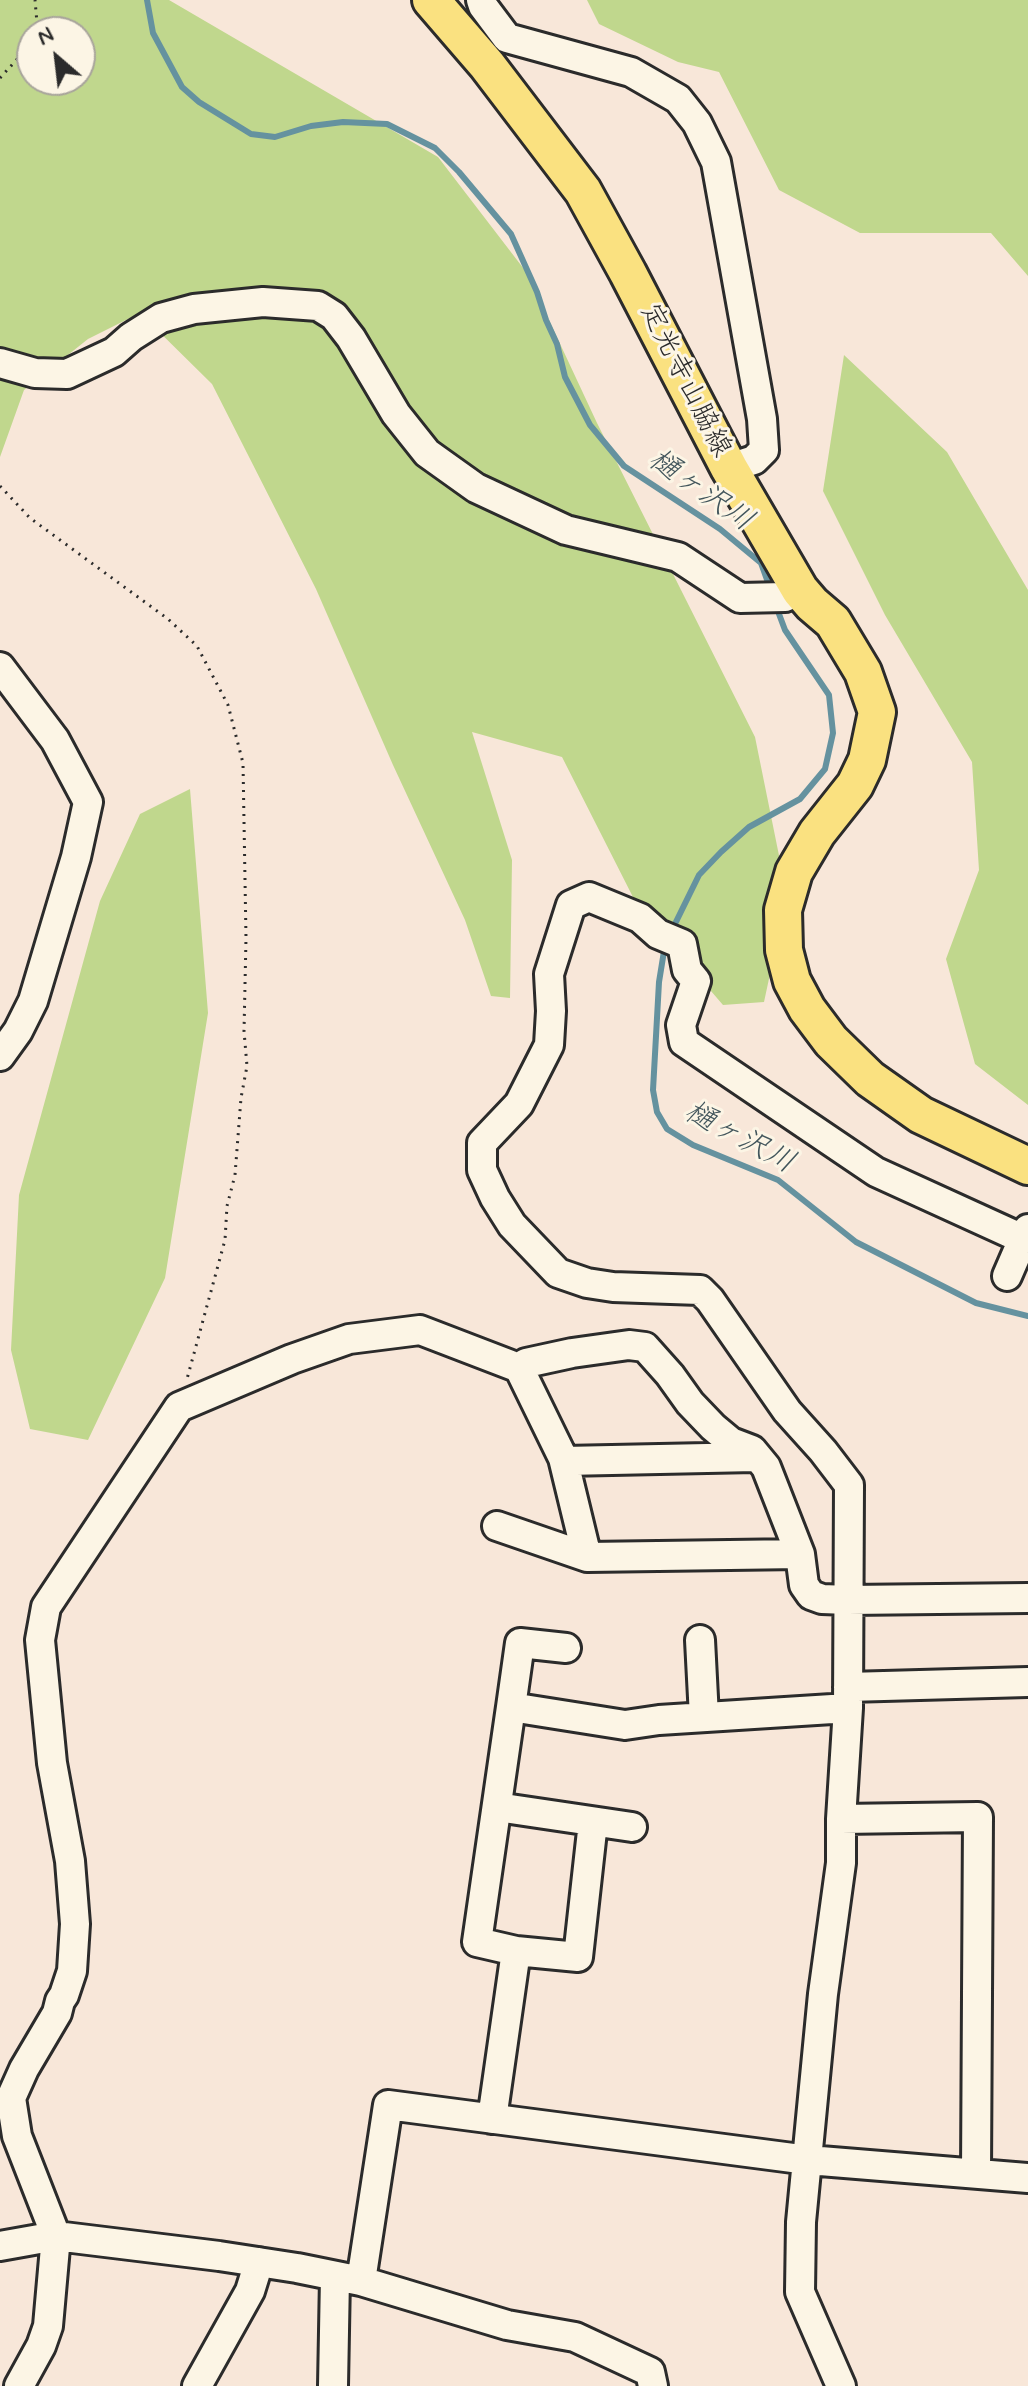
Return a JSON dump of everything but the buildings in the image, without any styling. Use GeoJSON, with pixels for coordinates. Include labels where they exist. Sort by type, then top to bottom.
{"type":"FeatureCollection","features":[{"type":"Feature","properties":{"kind":"main road","name":"定光寺山脇線"},"geometry":{"type":"LineString","coordinates":[[431,0],[487,65],[583,191],[793,593],[833,622],[863,672],[877,712],[867,760],[855,785],[817,833],[794,872],[783,910],[784,950],[792,981],[807,1009],[831,1041],[870,1079],[921,1115],[1028,1166]]}},
{"type":"Feature","properties":{"kind":"street"},"geometry":{"type":"LineString","coordinates":[[481,0],[507,38],[631,72],[678,99],[697,123],[716,162],[762,419],[764,450],[754,460],[729,468]]}},
{"type":"Feature","properties":{"kind":"street"},"geometry":{"type":"LineString","coordinates":[[0,363],[35,373],[67,374],[114,352],[161,318],[183,312],[263,302],[318,306],[334,316],[351,338],[396,414],[427,453],[476,488],[566,530],[678,557],[740,598],[755,599],[793,593]]}},
{"type":"Feature","properties":{"kind":"street"},"geometry":{"type":"LineString","coordinates":[[0,667],[55,740],[88,802],[76,857],[33,1001],[18,1031],[0,1056]]}},
{"type":"Feature","properties":{"kind":"street"},"geometry":{"type":"LineString","coordinates":[[841,2386],[800,2292],[801,2222],[823,1994],[841,1863],[848,1698],[849,1485],[787,1411],[700,1290],[613,1287],[587,1283],[558,1273],[512,1225],[495,1198],[482,1170],[482,1143],[519,1104],[549,1045],[549,974],[571,905],[589,897],[640,918],[658,934],[682,944],[687,970],[696,981],[681,1025],[684,1042],[876,1172],[1026,1234],[1007,1276]]}},
{"type":"Feature","properties":{"kind":"street"},"geometry":{"type":"LineString","coordinates":[[19,2386],[41,2346],[48,2326],[56,2236],[17,2136],[11,2098],[64,1995],[72,1971],[75,1924],[70,1861],[52,1763],[40,1640],[46,1607],[179,1407],[292,1359],[349,1339],[420,1330],[519,1368],[564,1461],[587,1557]]}},
{"type":"Feature","properties":{"kind":"street"},"geometry":{"type":"LineString","coordinates":[[519,1368],[526,1363],[572,1353],[629,1345],[645,1347],[713,1427],[731,1442],[752,1450],[766,1467],[800,1554],[804,1585],[811,1595],[822,1599],[848,1600],[1028,1598]]}},
{"type":"Feature","properties":{"kind":"street"},"geometry":{"type":"LineString","coordinates":[[564,1461],[758,1457]]}},
{"type":"Feature","properties":{"kind":"street"},"geometry":{"type":"LineString","coordinates":[[497,1526],[587,1557],[800,1554]]}},
{"type":"Feature","properties":{"kind":"street"},"geometry":{"type":"LineString","coordinates":[[700,1640],[704,1717]]}},
{"type":"Feature","properties":{"kind":"street"},"geometry":{"type":"LineString","coordinates":[[566,1648],[520,1643],[477,1942],[516,1951],[578,1957],[593,1822]]}},
{"type":"Feature","properties":{"kind":"street"},"geometry":{"type":"LineString","coordinates":[[511,1707],[625,1725],[848,1698],[1028,1682]]}},
{"type":"Feature","properties":{"kind":"street"},"geometry":{"type":"LineString","coordinates":[[497,1807],[632,1827]]}},
{"type":"Feature","properties":{"kind":"street"},"geometry":{"type":"LineString","coordinates":[[841,1819],[978,1817],[976,2173]]}},
{"type":"Feature","properties":{"kind":"street"},"geometry":{"type":"LineString","coordinates":[[492,2119],[516,1951]]}},
{"type":"Feature","properties":{"kind":"street"},"geometry":{"type":"LineString","coordinates":[[333,2386],[348,2279],[388,2105],[808,2160],[1028,2178]]}},
{"type":"Feature","properties":{"kind":"street"},"geometry":{"type":"LineString","coordinates":[[0,2246],[56,2236],[297,2268],[348,2279],[507,2325],[575,2337],[650,2372],[653,2386]]}},
{"type":"Feature","properties":{"kind":"street"},"geometry":{"type":"LineString","coordinates":[[197,2386],[250,2291],[259,2262]]}},
{"type":"Feature","properties":{"kind":"path"},"geometry":{"type":"LineString","coordinates":[[0,78],[16,60]]}},
{"type":"Feature","properties":{"kind":"path"},"geometry":{"type":"LineString","coordinates":[[0,486],[30,518],[168,619],[197,646],[228,705],[243,763],[244,1031],[247,1066],[225,1240],[179,1407]]}},
{"type":"Feature","properties":{"kind":"green space"},"geometry":{"type":"Polygon","coordinates":[[[0,0],[169,0],[438,157],[527,273],[597,423],[755,737],[787,895],[764,1002],[723,1005],[637,905],[562,757],[472,732],[512,860],[510,998],[491,996],[465,920],[316,589],[212,384],[140,313],[88,339],[24,390],[0,457],[0,0]]]}},
{"type":"Feature","properties":{"kind":"green space"},"geometry":{"type":"Polygon","coordinates":[[[587,0],[1028,0],[1028,276],[991,233],[860,233],[779,190],[719,72],[678,62],[599,24],[587,0]]]}},
{"type":"Feature","properties":{"kind":"green space"},"geometry":{"type":"Polygon","coordinates":[[[844,355],[947,452],[1028,590],[1028,1105],[975,1064],[946,959],[979,870],[972,762],[885,615],[823,491],[844,355]]]}},
{"type":"Feature","properties":{"kind":"green space"},"geometry":{"type":"Polygon","coordinates":[[[190,789],[208,1013],[165,1278],[88,1440],[30,1429],[11,1350],[19,1195],[100,901],[140,814],[190,789]]]}},
{"type":"Feature","properties":{"kind":"waterway","name":"樋ヶ沢川"},"geometry":{"type":"LineString","coordinates":[[147,0],[153,33],[182,87],[199,102],[251,134],[275,137],[311,126],[343,122],[387,124],[435,148],[511,234],[557,344],[565,377],[590,425],[624,466],[720,529],[761,563],[770,588]]}},
{"type":"Feature","properties":{"kind":"waterway","name":"樋ヶ沢川"},"geometry":{"type":"LineString","coordinates":[[671,932],[699,875],[749,827],[800,799],[825,769],[833,733],[829,695],[785,630],[776,606]]}},
{"type":"Feature","properties":{"kind":"waterway","name":"樋ヶ沢川"},"geometry":{"type":"LineString","coordinates":[[665,945],[659,982],[653,1090],[657,1112],[667,1129],[693,1145],[778,1180],[856,1242],[976,1303],[1028,1316]]}}]}
